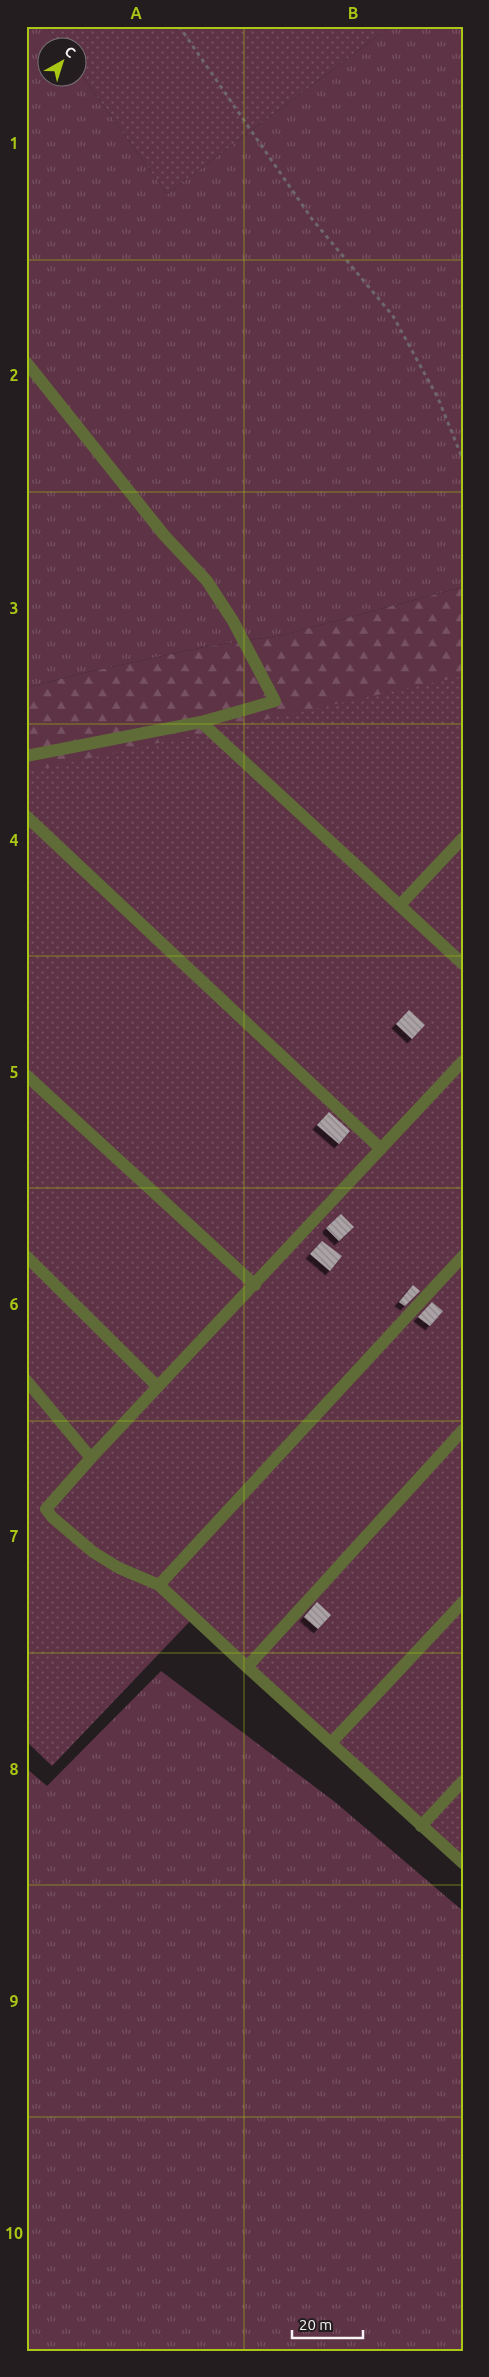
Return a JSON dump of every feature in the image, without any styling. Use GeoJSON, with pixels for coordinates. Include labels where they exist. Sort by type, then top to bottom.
{"type":"FeatureCollection","features":[{"type":"Feature","properties":{"kind":"lane"},"geometry":{"type":"LineString","coordinates":[[26,362],[164,535],[207,581],[233,621],[275,701],[201,722],[26,756]]}},
{"type":"Feature","properties":{"kind":"lane"},"geometry":{"type":"LineString","coordinates":[[201,722],[463,964]]}},
{"type":"Feature","properties":{"kind":"lane"},"geometry":{"type":"LineString","coordinates":[[26,816],[381,1148]]}},
{"type":"Feature","properties":{"kind":"lane"},"geometry":{"type":"LineString","coordinates":[[400,906],[463,838]]}},
{"type":"Feature","properties":{"kind":"lane"},"geometry":{"type":"LineString","coordinates":[[463,1061],[91,1458],[46,1509],[52,1517],[93,1552],[119,1568],[159,1585],[246,1667],[463,1863]]}},
{"type":"Feature","properties":{"kind":"lane"},"geometry":{"type":"LineString","coordinates":[[26,1075],[255,1285]]}},
{"type":"Feature","properties":{"kind":"lane"},"geometry":{"type":"LineString","coordinates":[[26,1256],[158,1387]]}},
{"type":"Feature","properties":{"kind":"lane"},"geometry":{"type":"LineString","coordinates":[[159,1585],[463,1256]]}},
{"type":"Feature","properties":{"kind":"lane"},"geometry":{"type":"LineString","coordinates":[[26,1380],[91,1458]]}},
{"type":"Feature","properties":{"kind":"lane"},"geometry":{"type":"LineString","coordinates":[[246,1667],[463,1430]]}},
{"type":"Feature","properties":{"kind":"lane"},"geometry":{"type":"LineString","coordinates":[[331,1743],[463,1602]]}},
{"type":"Feature","properties":{"kind":"lane"},"geometry":{"type":"LineString","coordinates":[[421,1826],[463,1781]]}},
{"type":"Feature","properties":{"kind":"path"},"geometry":{"type":"LineString","coordinates":[[179,26],[312,219],[393,316],[438,398],[463,460]]}},
{"type":"Feature","properties":{"kind":"green space"},"geometry":{"type":"Polygon","coordinates":[[[26,26],[46,26],[55,38],[38,38],[38,88],[88,88],[88,84],[167,194],[387,29],[384,26],[463,26],[463,587],[283,635],[204,647],[79,674],[26,688],[26,26]]]}},
{"type":"Feature","properties":{"kind":"green space"},"geometry":{"type":"Polygon","coordinates":[[[46,26],[384,26],[387,29],[167,194],[88,84],[88,38],[55,38],[46,26]]]}},
{"type":"Feature","properties":{"kind":"green space"},"geometry":{"type":"Polygon","coordinates":[[[463,587],[463,708],[26,833],[26,688],[79,674],[204,647],[283,635],[463,587]]]}},
{"type":"Feature","properties":{"kind":"green space"},"geometry":{"type":"Polygon","coordinates":[[[463,676],[463,1859],[194,1617],[52,1766],[26,1741],[26,772],[463,676]]]}},
{"type":"Feature","properties":{"kind":"green space"},"geometry":{"type":"Polygon","coordinates":[[[161,1671],[335,1802],[463,1911],[463,2351],[26,2351],[26,1768],[47,1786],[161,1671]]]}},
{"type":"Feature","properties":{"kind":"building"},"geometry":{"type":"Polygon","coordinates":[[[409,1010],[425,1025],[412,1039],[396,1024],[409,1010]]]}},
{"type":"Feature","properties":{"kind":"building"},"geometry":{"type":"Polygon","coordinates":[[[329,1112],[350,1131],[339,1144],[317,1125],[329,1112]]]}},
{"type":"Feature","properties":{"kind":"building"},"geometry":{"type":"Polygon","coordinates":[[[341,1214],[354,1227],[339,1241],[326,1228],[341,1214]]]}},
{"type":"Feature","properties":{"kind":"building"},"geometry":{"type":"Polygon","coordinates":[[[322,1241],[342,1256],[330,1271],[310,1254],[322,1241]]]}},
{"type":"Feature","properties":{"kind":"building"},"geometry":{"type":"Polygon","coordinates":[[[413,1285],[420,1291],[405,1306],[399,1302],[413,1285]]]}},
{"type":"Feature","properties":{"kind":"building"},"geometry":{"type":"Polygon","coordinates":[[[432,1302],[443,1311],[430,1326],[418,1317],[432,1302]]]}},
{"type":"Feature","properties":{"kind":"building"},"geometry":{"type":"Polygon","coordinates":[[[317,1602],[331,1615],[318,1629],[304,1617],[317,1602]]]}}]}
